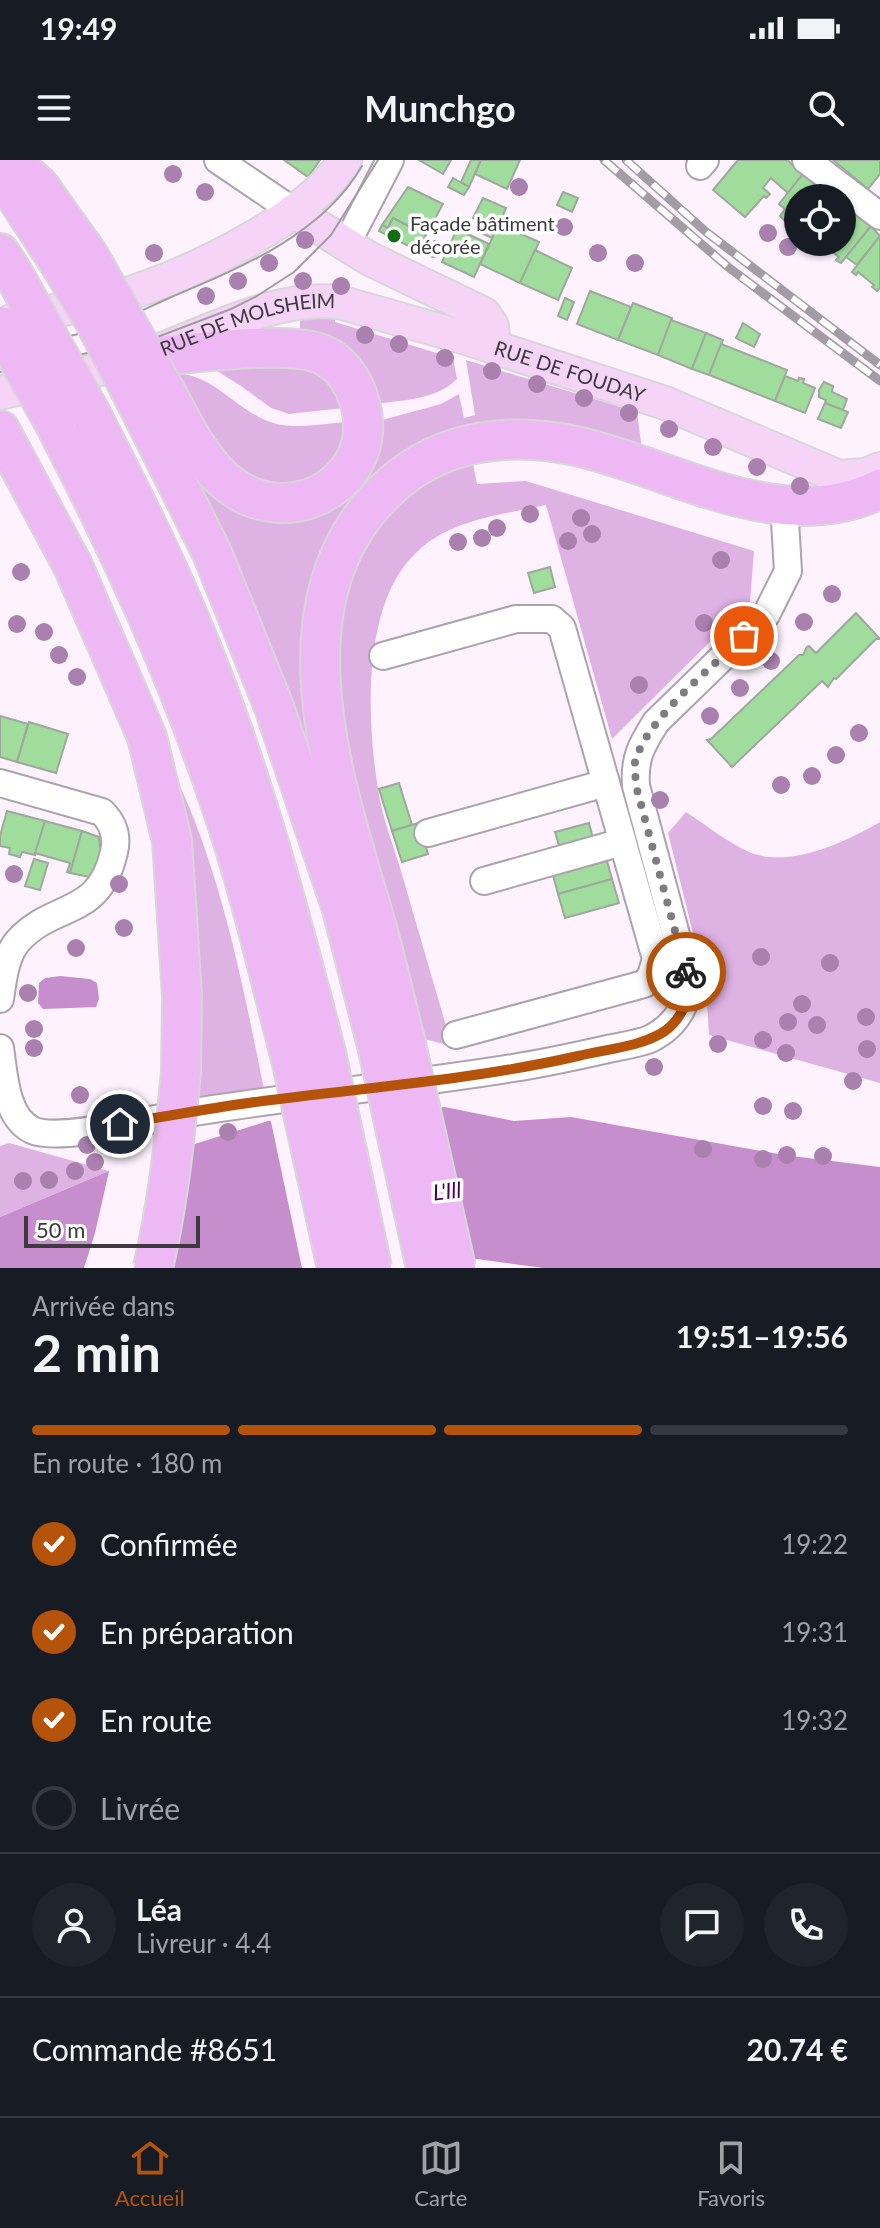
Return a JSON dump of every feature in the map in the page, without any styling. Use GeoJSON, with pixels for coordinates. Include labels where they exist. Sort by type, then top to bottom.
{"type":"FeatureCollection","features":[{"type":"Feature","properties":{"kind":"highway"},"geometry":{"type":"LineString","coordinates":[[10,160],[39,186],[74,260],[93,318],[154,401],[221,477],[240,492],[276,503],[305,501],[337,484],[349,473],[358,455],[361,414],[345,371],[322,354],[308,350],[268,348],[139,358]]}},
{"type":"Feature","properties":{"kind":"highway"},"geometry":{"type":"LineString","coordinates":[[0,174],[74,260]]}},
{"type":"Feature","properties":{"kind":"highway"},"geometry":{"type":"LineString","coordinates":[[7,264],[139,507],[195,630],[265,831],[290,914],[337,1268]]}},
{"type":"Feature","properties":{"kind":"highway"},"geometry":{"type":"LineString","coordinates":[[0,325],[55,424],[136,587],[206,760],[308,1056],[372,1268]]}},
{"type":"Feature","properties":{"kind":"highway"},"geometry":{"type":"LineString","coordinates":[[154,401],[274,707],[391,1043],[456,1268]]}},
{"type":"Feature","properties":{"kind":"highway"},"geometry":{"type":"LineString","coordinates":[[2,433],[73,566],[147,737],[172,841],[178,915],[161,966],[174,1157],[153,1268]]}},
{"type":"Feature","properties":{"kind":"highway"},"geometry":{"type":"LineString","coordinates":[[426,1268],[373,915],[336,789],[323,713],[320,652],[323,613],[329,583],[352,534],[388,488],[407,471],[453,449],[483,441],[514,438],[577,447],[729,494],[784,505],[817,507],[863,497],[880,489]]}},
{"type":"Feature","properties":{"kind":"highway"},"geometry":{"type":"LineString","coordinates":[[127,1268],[170,1072]]}},
{"type":"Feature","properties":{"kind":"main road"},"geometry":{"type":"LineString","coordinates":[[0,325],[124,295],[201,264],[293,211],[324,187],[345,160]]}},
{"type":"Feature","properties":{"kind":"main road","name":"RUE DE FOUDAY"},"geometry":{"type":"LineString","coordinates":[[293,211],[346,245],[484,314],[492,326],[494,347],[665,403],[839,477],[866,475],[880,469]]}},
{"type":"Feature","properties":{"kind":"main road","name":"RUE DE MOLSHEIM"},"geometry":{"type":"LineString","coordinates":[[0,393],[139,358],[258,313],[301,301],[339,302],[494,347]]}},
{"type":"Feature","properties":{"kind":"street"},"geometry":{"type":"LineString","coordinates":[[218,160],[293,211]]}},
{"type":"Feature","properties":{"kind":"street"},"geometry":{"type":"LineString","coordinates":[[346,245],[390,160]]}},
{"type":"Feature","properties":{"kind":"street"},"geometry":{"type":"LineString","coordinates":[[806,160],[880,216]]}},
{"type":"Feature","properties":{"kind":"street"},"geometry":{"type":"LineString","coordinates":[[0,1048],[8,1090],[18,1118],[36,1132],[67,1132],[90,1131],[268,1100],[431,1081],[551,1062],[646,1040],[666,1030],[687,1001],[689,983],[636,786],[635,764],[656,722],[766,615],[788,571],[784,505]]}},
{"type":"Feature","properties":{"kind":"street"},"geometry":{"type":"LineString","coordinates":[[383,656],[516,619],[552,619],[562,628],[656,959],[651,976],[644,984],[456,1035]]}},
{"type":"Feature","properties":{"kind":"street"},"geometry":{"type":"LineString","coordinates":[[428,833],[603,774],[640,751]]}},
{"type":"Feature","properties":{"kind":"street"},"geometry":{"type":"LineString","coordinates":[[0,783],[102,812],[111,821],[116,844],[109,868],[94,895],[27,933],[12,949],[0,999]]}},
{"type":"Feature","properties":{"kind":"street"},"geometry":{"type":"LineString","coordinates":[[484,881],[622,842]]}},
{"type":"Feature","properties":{"kind":"shaded area"},"geometry":{"type":"Polygon","coordinates":[[[336,311],[335,322],[453,358],[457,379],[429,395],[375,404],[300,333],[300,316],[336,311]]]}},
{"type":"Feature","properties":{"kind":"shaded area"},"geometry":{"type":"Polygon","coordinates":[[[254,356],[328,373],[344,408],[289,414],[271,408],[204,363],[254,356]]]}},
{"type":"Feature","properties":{"kind":"shaded area"},"geometry":{"type":"Polygon","coordinates":[[[466,360],[637,412],[642,450],[543,422],[481,422],[448,430],[417,444],[388,463],[363,486],[324,544],[312,575],[305,608],[305,651],[325,796],[192,483],[201,477],[289,517],[375,422],[441,404],[459,394],[464,418],[475,415],[466,360]]]}},
{"type":"Feature","properties":{"kind":"shaded area"},"geometry":{"type":"Polygon","coordinates":[[[183,374],[206,381],[254,414],[275,423],[305,426],[346,422],[347,438],[323,475],[281,490],[237,477],[171,377],[183,374]]]}},
{"type":"Feature","properties":{"kind":"shaded area"},"geometry":{"type":"Polygon","coordinates":[[[473,464],[477,484],[526,481],[754,551],[750,602],[612,739],[546,505],[478,520],[445,532],[417,552],[399,574],[386,601],[377,631],[372,664],[374,761],[385,820],[452,1046],[420,1038],[341,731],[338,633],[348,583],[360,547],[397,499],[454,468],[473,464]]]}},
{"type":"Feature","properties":{"kind":"shaded area"},"geometry":{"type":"Polygon","coordinates":[[[167,759],[215,880],[238,966],[265,1094],[193,1099],[167,759]]]}},
{"type":"Feature","properties":{"kind":"shaded area"},"geometry":{"type":"Polygon","coordinates":[[[686,812],[749,852],[782,857],[834,845],[880,822],[880,1083],[709,1035],[706,985],[668,833],[686,812]]]}},
{"type":"Feature","properties":{"kind":"shaded area"},"geometry":{"type":"Polygon","coordinates":[[[9,1143],[109,1171],[0,1217],[0,1146],[9,1143]]]}},
{"type":"Feature","properties":{"kind":"water"},"geometry":{"type":"Polygon","coordinates":[[[45,978],[90,979],[97,983],[99,999],[96,1007],[43,1009],[38,1003],[39,983],[45,978]]]}},
{"type":"Feature","properties":{"kind":"water","name":"L'Ill"},"geometry":{"type":"Polygon","coordinates":[[[445,1107],[514,1121],[571,1117],[784,1155],[880,1167],[880,1268],[543,1268],[477,1259],[405,1268],[0,1268],[0,1217],[109,1171],[268,1121],[445,1107]]]}},
{"type":"Feature","properties":{"kind":"pier"},"geometry":{"type":"Polygon","coordinates":[[[435,1103],[438,1268],[302,1268],[270,1117],[435,1103]]]}},
{"type":"Feature","properties":{"kind":"pier"},"geometry":{"type":"Polygon","coordinates":[[[190,1142],[169,1268],[84,1268],[110,1167],[190,1142]]]}},
{"type":"Feature","properties":{"kind":"building"},"geometry":{"type":"Polygon","coordinates":[[[284,160],[320,160],[308,177],[284,160]]]}},
{"type":"Feature","properties":{"kind":"building"},"geometry":{"type":"Polygon","coordinates":[[[419,160],[451,160],[443,174],[419,160]]]}},
{"type":"Feature","properties":{"kind":"building"},"geometry":{"type":"Polygon","coordinates":[[[471,160],[481,160],[469,187],[461,182],[471,160]]]}},
{"type":"Feature","properties":{"kind":"building"},"geometry":{"type":"Polygon","coordinates":[[[481,160],[520,160],[507,189],[475,174],[481,160]]]}},
{"type":"Feature","properties":{"kind":"building"},"geometry":{"type":"Polygon","coordinates":[[[738,160],[787,160],[803,174],[795,184],[784,184],[784,189],[771,178],[763,188],[770,194],[766,198],[764,196],[745,217],[713,190],[738,160]]]}},
{"type":"Feature","properties":{"kind":"building"},"geometry":{"type":"Polygon","coordinates":[[[833,160],[880,160],[880,174],[868,189],[833,160]]]}},
{"type":"Feature","properties":{"kind":"building"},"geometry":{"type":"Polygon","coordinates":[[[803,174],[816,184],[795,184],[803,174]]]}},
{"type":"Feature","properties":{"kind":"building"},"geometry":{"type":"Polygon","coordinates":[[[453,178],[469,187],[464,195],[448,187],[453,178]]]}},
{"type":"Feature","properties":{"kind":"building"},"geometry":{"type":"Polygon","coordinates":[[[408,187],[443,204],[426,235],[393,218],[388,228],[382,225],[408,187]]]}},
{"type":"Feature","properties":{"kind":"building"},"geometry":{"type":"Polygon","coordinates":[[[563,192],[578,198],[572,212],[557,205],[563,192]]]}},
{"type":"Feature","properties":{"kind":"building"},"geometry":{"type":"Polygon","coordinates":[[[483,198],[506,208],[497,229],[473,218],[483,198]]]}},
{"type":"Feature","properties":{"kind":"building"},"geometry":{"type":"Polygon","coordinates":[[[856,215],[871,226],[856,244],[856,215]]]}},
{"type":"Feature","properties":{"kind":"building"},"geometry":{"type":"Polygon","coordinates":[[[393,218],[426,235],[418,251],[379,231],[382,225],[388,228],[393,218]]]}},
{"type":"Feature","properties":{"kind":"building"},"geometry":{"type":"Polygon","coordinates":[[[480,221],[497,229],[492,238],[476,231],[480,221]]]}},
{"type":"Feature","properties":{"kind":"building"},"geometry":{"type":"Polygon","coordinates":[[[499,224],[539,242],[520,283],[480,264],[499,224]]]}},
{"type":"Feature","properties":{"kind":"building"},"geometry":{"type":"Polygon","coordinates":[[[871,226],[880,236],[857,265],[846,257],[856,256],[856,245],[871,226]]]}},
{"type":"Feature","properties":{"kind":"building"},"geometry":{"type":"Polygon","coordinates":[[[457,229],[489,244],[474,277],[442,262],[457,229]]]}},
{"type":"Feature","properties":{"kind":"building"},"geometry":{"type":"Polygon","coordinates":[[[880,236],[880,288],[877,291],[858,272],[856,275],[852,272],[880,236]]]}},
{"type":"Feature","properties":{"kind":"building"},"geometry":{"type":"Polygon","coordinates":[[[535,250],[572,268],[558,300],[520,283],[535,250]]]}},
{"type":"Feature","properties":{"kind":"building"},"geometry":{"type":"Polygon","coordinates":[[[847,256],[841,263],[836,260],[847,256]]]}},
{"type":"Feature","properties":{"kind":"building"},"geometry":{"type":"Polygon","coordinates":[[[590,291],[631,307],[618,340],[577,324],[590,291]]]}},
{"type":"Feature","properties":{"kind":"building"},"geometry":{"type":"Polygon","coordinates":[[[565,298],[574,302],[567,320],[558,316],[565,298]]]}},
{"type":"Feature","properties":{"kind":"building"},"geometry":{"type":"Polygon","coordinates":[[[633,303],[672,318],[658,355],[618,340],[633,303]]]}},
{"type":"Feature","properties":{"kind":"building"},"geometry":{"type":"Polygon","coordinates":[[[671,320],[706,333],[692,369],[658,355],[671,320]]]}},
{"type":"Feature","properties":{"kind":"building"},"geometry":{"type":"Polygon","coordinates":[[[743,323],[760,334],[754,347],[736,338],[743,323]]]}},
{"type":"Feature","properties":{"kind":"building"},"geometry":{"type":"Polygon","coordinates":[[[706,333],[723,340],[709,375],[692,369],[706,333]]]}},
{"type":"Feature","properties":{"kind":"building"},"geometry":{"type":"Polygon","coordinates":[[[721,344],[787,370],[775,401],[709,375],[721,344]]]}},
{"type":"Feature","properties":{"kind":"building"},"geometry":{"type":"Polygon","coordinates":[[[785,376],[798,381],[799,378],[804,379],[803,383],[815,388],[805,413],[775,401],[785,376]]]}},
{"type":"Feature","properties":{"kind":"building"},"geometry":{"type":"Polygon","coordinates":[[[824,382],[833,386],[832,392],[847,399],[843,410],[825,403],[826,400],[819,397],[824,382]]]}},
{"type":"Feature","properties":{"kind":"building"},"geometry":{"type":"Polygon","coordinates":[[[825,403],[848,412],[841,428],[818,419],[825,403]]]}},
{"type":"Feature","properties":{"kind":"building"},"geometry":{"type":"Polygon","coordinates":[[[550,567],[555,587],[534,593],[528,573],[550,567]]]}},
{"type":"Feature","properties":{"kind":"building"},"geometry":{"type":"Polygon","coordinates":[[[856,613],[880,639],[876,639],[828,687],[822,681],[732,767],[707,740],[799,655],[803,655],[807,647],[816,653],[856,613]]]}},
{"type":"Feature","properties":{"kind":"building"},"geometry":{"type":"Polygon","coordinates":[[[0,716],[28,724],[17,762],[0,757],[0,716]]]}},
{"type":"Feature","properties":{"kind":"building"},"geometry":{"type":"Polygon","coordinates":[[[29,722],[68,734],[56,773],[17,762],[29,722]]]}},
{"type":"Feature","properties":{"kind":"building"},"geometry":{"type":"Polygon","coordinates":[[[399,783],[412,825],[392,831],[379,789],[399,783]]]}},
{"type":"Feature","properties":{"kind":"building"},"geometry":{"type":"Polygon","coordinates":[[[7,811],[45,821],[35,855],[22,852],[20,857],[9,854],[10,848],[0,846],[7,811]]]}},
{"type":"Feature","properties":{"kind":"building"},"geometry":{"type":"Polygon","coordinates":[[[45,821],[82,831],[70,873],[67,872],[70,863],[35,853],[45,821]]]}},
{"type":"Feature","properties":{"kind":"building"},"geometry":{"type":"Polygon","coordinates":[[[418,823],[428,854],[402,862],[392,831],[418,823]]]}},
{"type":"Feature","properties":{"kind":"building"},"geometry":{"type":"Polygon","coordinates":[[[589,823],[594,842],[561,852],[555,832],[589,823]]]}},
{"type":"Feature","properties":{"kind":"building"},"geometry":{"type":"Polygon","coordinates":[[[82,831],[99,837],[101,856],[90,877],[70,873],[82,831]]]}},
{"type":"Feature","properties":{"kind":"building"},"geometry":{"type":"Polygon","coordinates":[[[34,859],[48,863],[40,890],[25,886],[34,859]]]}},
{"type":"Feature","properties":{"kind":"building"},"geometry":{"type":"Polygon","coordinates":[[[607,861],[612,879],[558,894],[553,875],[607,861]]]}},
{"type":"Feature","properties":{"kind":"building"},"geometry":{"type":"Polygon","coordinates":[[[612,879],[619,903],[565,918],[558,894],[612,879]]]}},
{"type":"Feature","properties":{"kind":"tram line"},"geometry":{"type":"LineString","coordinates":[[0,372],[152,339],[257,296],[294,272],[331,235],[378,160]]}},
{"type":"Feature","properties":{"kind":"tram line"},"geometry":{"type":"LineString","coordinates":[[0,350],[105,326],[251,261],[277,247],[325,212],[362,166]]}},
{"type":"Feature","properties":{"kind":"railway"},"geometry":{"type":"LineString","coordinates":[[604,160],[728,267],[880,381]]}},
{"type":"Feature","properties":{"kind":"railway"},"geometry":{"type":"LineString","coordinates":[[626,160],[705,231],[880,365]]}},
{"type":"Feature","properties":{"kind":"way so far"},"geometry":{"type":"LineString","coordinates":[[686,972],[636,786],[635,764],[656,722],[744,636]]}},
{"type":"Feature","properties":{"kind":"place","name":"Façade bâtiment décorée"},"geometry":{"type":"Point","coordinates":[394,236]}},
{"type":"Feature","properties":{"kind":"route"},"geometry":{"type":"LineString","coordinates":[[120,1124],[268,1100],[431,1081],[551,1062],[646,1040],[666,1030],[676,1020],[687,1001],[689,983],[686,972]]}}]}
